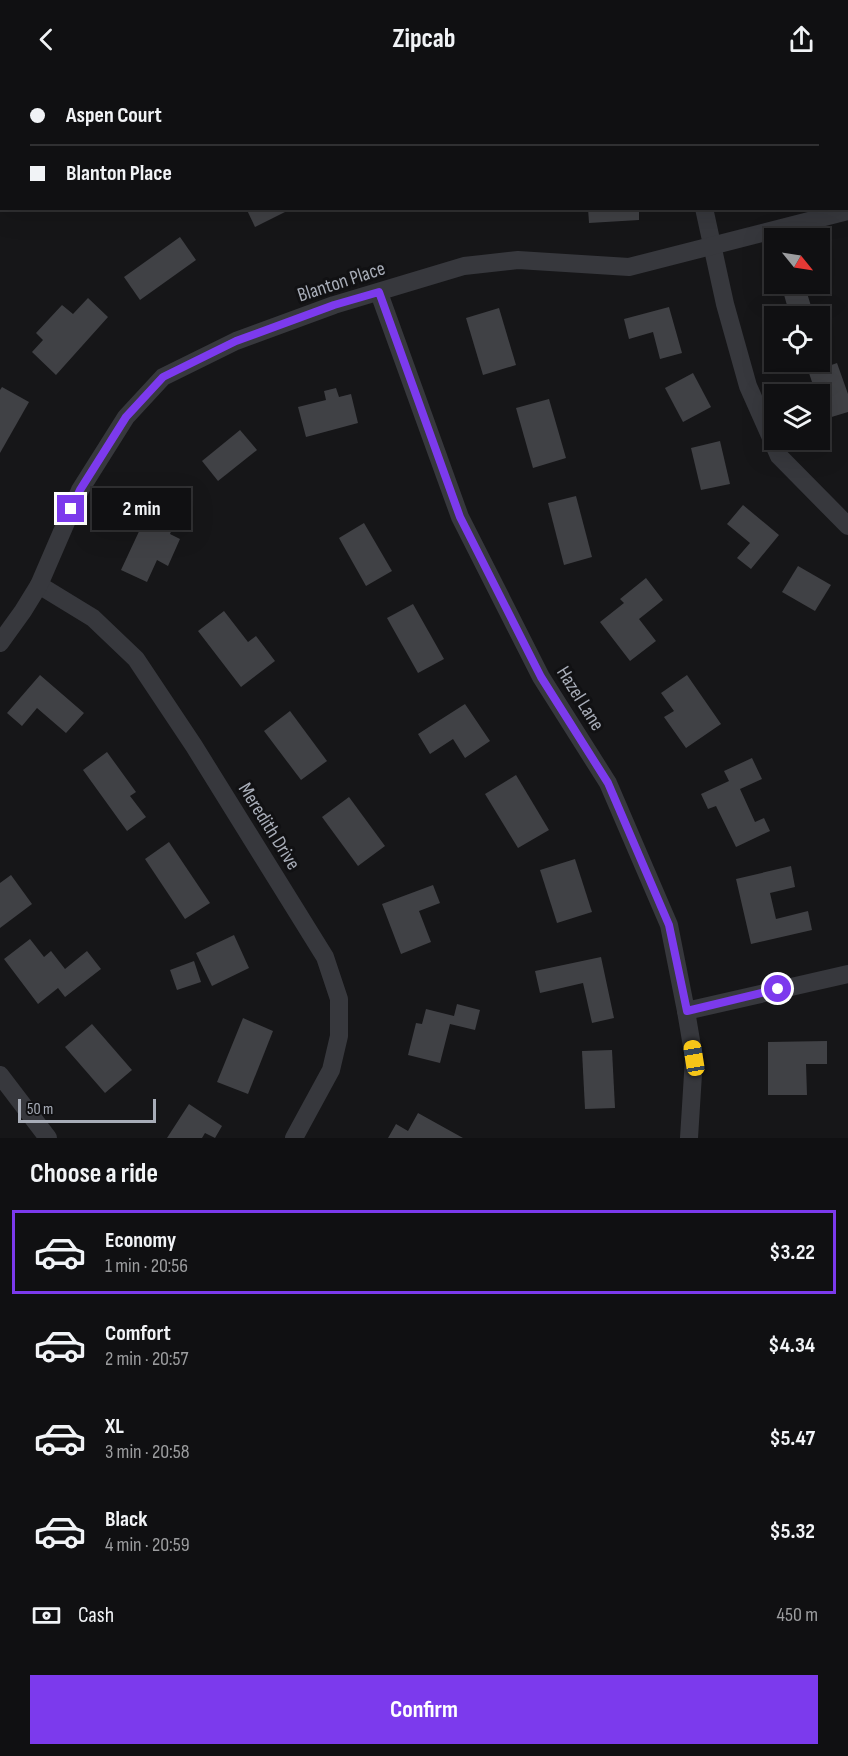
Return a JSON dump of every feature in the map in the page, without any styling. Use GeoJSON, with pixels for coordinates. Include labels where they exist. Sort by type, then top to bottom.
{"type":"FeatureCollection","features":[{"type":"Feature","properties":{"kind":"street"},"geometry":{"type":"LineString","coordinates":[[704,210],[711,245],[748,386],[779,456],[848,526]]}},
{"type":"Feature","properties":{"kind":"street","name":"Blanton Place"},"geometry":{"type":"LineString","coordinates":[[0,643],[39,585],[80,490],[126,417],[163,377],[236,341],[334,305],[464,266],[518,260],[630,267],[848,211]]}},
{"type":"Feature","properties":{"kind":"street","name":"Hazel Lane"},"geometry":{"type":"LineString","coordinates":[[379,292],[460,517],[541,677],[608,783],[669,925],[687,1011],[694,1058],[689,1138]]}},
{"type":"Feature","properties":{"kind":"street","name":"Meredith Drive"},"geometry":{"type":"LineString","coordinates":[[39,585],[93,618],[136,659],[194,746],[325,957],[339,999],[339,1036],[331,1070],[294,1138]]}},
{"type":"Feature","properties":{"kind":"street"},"geometry":{"type":"LineString","coordinates":[[687,1011],[848,974]]}},
{"type":"Feature","properties":{"kind":"street"},"geometry":{"type":"LineString","coordinates":[[0,1075],[48,1138]]}},
{"type":"Feature","properties":{"kind":"building"},"geometry":{"type":"Polygon","coordinates":[[[247,210],[289,210],[255,227],[247,210]]]}},
{"type":"Feature","properties":{"kind":"building"},"geometry":{"type":"Polygon","coordinates":[[[588,210],[639,210],[639,220],[589,223],[588,210]]]}},
{"type":"Feature","properties":{"kind":"building"},"geometry":{"type":"Polygon","coordinates":[[[180,237],[196,260],[140,300],[124,277],[180,237]]]}},
{"type":"Feature","properties":{"kind":"building"},"geometry":{"type":"Polygon","coordinates":[[[784,294],[807,294],[811,306],[787,306],[784,294]]]}},
{"type":"Feature","properties":{"kind":"building"},"geometry":{"type":"Polygon","coordinates":[[[88,298],[108,317],[56,375],[32,352],[43,340],[36,333],[62,305],[73,314],[88,298]]]}},
{"type":"Feature","properties":{"kind":"building"},"geometry":{"type":"Polygon","coordinates":[[[669,307],[682,353],[660,359],[653,332],[629,339],[624,319],[669,307]]]}},
{"type":"Feature","properties":{"kind":"building"},"geometry":{"type":"Polygon","coordinates":[[[499,308],[516,365],[483,375],[466,318],[499,308]]]}},
{"type":"Feature","properties":{"kind":"building"},"geometry":{"type":"Polygon","coordinates":[[[837,363],[848,394],[848,412],[830,417],[830,384],[813,384],[809,373],[830,372],[830,366],[837,363]]]}},
{"type":"Feature","properties":{"kind":"building"},"geometry":{"type":"Polygon","coordinates":[[[693,373],[711,407],[683,422],[665,388],[693,373]]]}},
{"type":"Feature","properties":{"kind":"building"},"geometry":{"type":"Polygon","coordinates":[[[2,387],[29,402],[0,453],[0,390],[2,387]]]}},
{"type":"Feature","properties":{"kind":"building"},"geometry":{"type":"Polygon","coordinates":[[[336,388],[339,397],[351,394],[358,423],[306,437],[298,407],[326,400],[324,391],[336,388]]]}},
{"type":"Feature","properties":{"kind":"building"},"geometry":{"type":"Polygon","coordinates":[[[549,399],[566,458],[533,468],[516,408],[549,399]]]}},
{"type":"Feature","properties":{"kind":"building"},"geometry":{"type":"Polygon","coordinates":[[[240,430],[257,450],[218,481],[202,461],[240,430]]]}},
{"type":"Feature","properties":{"kind":"building"},"geometry":{"type":"Polygon","coordinates":[[[720,441],[730,484],[701,490],[691,448],[720,441]]]}},
{"type":"Feature","properties":{"kind":"building"},"geometry":{"type":"Polygon","coordinates":[[[576,496],[592,557],[564,565],[548,503],[576,496]]]}},
{"type":"Feature","properties":{"kind":"building"},"geometry":{"type":"Polygon","coordinates":[[[743,505],[779,535],[751,569],[737,558],[750,543],[727,524],[743,505]]]}},
{"type":"Feature","properties":{"kind":"building"},"geometry":{"type":"Polygon","coordinates":[[[149,510],[175,522],[170,534],[180,539],[168,566],[157,560],[147,582],[121,570],[149,510]]]}},
{"type":"Feature","properties":{"kind":"building"},"geometry":{"type":"Polygon","coordinates":[[[364,523],[392,571],[366,586],[339,538],[364,523]]]}},
{"type":"Feature","properties":{"kind":"building"},"geometry":{"type":"Polygon","coordinates":[[[798,566],[831,585],[815,611],[782,592],[798,566]]]}},
{"type":"Feature","properties":{"kind":"building"},"geometry":{"type":"Polygon","coordinates":[[[646,578],[663,600],[639,619],[656,641],[630,661],[600,622],[624,603],[620,599],[646,578]]]}},
{"type":"Feature","properties":{"kind":"building"},"geometry":{"type":"Polygon","coordinates":[[[413,604],[444,659],[418,673],[387,618],[413,604]]]}},
{"type":"Feature","properties":{"kind":"building"},"geometry":{"type":"Polygon","coordinates":[[[224,611],[248,642],[256,636],[275,661],[241,687],[198,631],[224,611]]]}},
{"type":"Feature","properties":{"kind":"building"},"geometry":{"type":"Polygon","coordinates":[[[40,675],[84,713],[66,733],[37,708],[22,726],[7,713],[40,675]]]}},
{"type":"Feature","properties":{"kind":"building"},"geometry":{"type":"Polygon","coordinates":[[[687,675],[721,724],[686,748],[664,717],[674,711],[661,693],[687,675]]]}},
{"type":"Feature","properties":{"kind":"building"},"geometry":{"type":"Polygon","coordinates":[[[465,704],[490,741],[465,758],[453,739],[430,754],[418,734],[465,704]]]}},
{"type":"Feature","properties":{"kind":"building"},"geometry":{"type":"Polygon","coordinates":[[[290,711],[327,761],[301,780],[264,731],[290,711]]]}},
{"type":"Feature","properties":{"kind":"building"},"geometry":{"type":"Polygon","coordinates":[[[107,752],[136,792],[130,796],[146,817],[127,831],[83,770],[107,752]]]}},
{"type":"Feature","properties":{"kind":"building"},"geometry":{"type":"Polygon","coordinates":[[[752,758],[762,779],[740,789],[755,822],[764,818],[770,831],[736,847],[716,806],[708,809],[701,794],[729,781],[724,771],[752,758]]]}},
{"type":"Feature","properties":{"kind":"building"},"geometry":{"type":"Polygon","coordinates":[[[516,775],[549,830],[518,848],[485,794],[516,775]]]}},
{"type":"Feature","properties":{"kind":"building"},"geometry":{"type":"Polygon","coordinates":[[[349,797],[385,846],[358,866],[322,817],[349,797]]]}},
{"type":"Feature","properties":{"kind":"building"},"geometry":{"type":"Polygon","coordinates":[[[169,842],[210,903],[185,919],[145,859],[169,842]]]}},
{"type":"Feature","properties":{"kind":"building"},"geometry":{"type":"Polygon","coordinates":[[[575,859],[592,912],[557,923],[540,870],[575,859]]]}},
{"type":"Feature","properties":{"kind":"building"},"geometry":{"type":"Polygon","coordinates":[[[791,866],[795,887],[770,893],[776,919],[808,911],[812,930],[751,944],[736,879],[791,866]]]}},
{"type":"Feature","properties":{"kind":"building"},"geometry":{"type":"Polygon","coordinates":[[[11,875],[32,904],[0,928],[0,883],[11,875]]]}},
{"type":"Feature","properties":{"kind":"building"},"geometry":{"type":"Polygon","coordinates":[[[433,885],[440,903],[419,911],[431,942],[401,954],[382,904],[433,885]]]}},
{"type":"Feature","properties":{"kind":"building"},"geometry":{"type":"Polygon","coordinates":[[[234,935],[249,968],[212,986],[196,953],[234,935]]]}},
{"type":"Feature","properties":{"kind":"building"},"geometry":{"type":"Polygon","coordinates":[[[30,939],[44,957],[51,951],[65,969],[87,951],[101,969],[65,997],[58,988],[38,1004],[4,959],[30,939]]]}},
{"type":"Feature","properties":{"kind":"building"},"geometry":{"type":"Polygon","coordinates":[[[601,957],[614,1018],[592,1023],[583,983],[540,993],[535,971],[601,957]]]}},
{"type":"Feature","properties":{"kind":"building"},"geometry":{"type":"Polygon","coordinates":[[[194,961],[201,982],[177,990],[170,970],[194,961]]]}},
{"type":"Feature","properties":{"kind":"building"},"geometry":{"type":"Polygon","coordinates":[[[457,1004],[480,1010],[475,1030],[450,1024],[440,1063],[408,1055],[416,1023],[422,1024],[426,1009],[454,1016],[457,1004]]]}},
{"type":"Feature","properties":{"kind":"building"},"geometry":{"type":"Polygon","coordinates":[[[243,1018],[273,1031],[248,1094],[217,1082],[243,1018]]]}},
{"type":"Feature","properties":{"kind":"building"},"geometry":{"type":"Polygon","coordinates":[[[92,1024],[132,1070],[105,1093],[65,1047],[92,1024]]]}},
{"type":"Feature","properties":{"kind":"building"},"geometry":{"type":"Polygon","coordinates":[[[827,1041],[827,1064],[806,1064],[807,1095],[768,1095],[768,1042],[827,1041]]]}},
{"type":"Feature","properties":{"kind":"building"},"geometry":{"type":"Polygon","coordinates":[[[612,1050],[615,1108],[585,1109],[582,1051],[612,1050]]]}},
{"type":"Feature","properties":{"kind":"building"},"geometry":{"type":"Polygon","coordinates":[[[189,1104],[222,1126],[215,1138],[205,1133],[202,1138],[167,1138],[189,1104]]]}},
{"type":"Feature","properties":{"kind":"building"},"geometry":{"type":"Polygon","coordinates":[[[418,1113],[463,1138],[388,1138],[396,1124],[408,1131],[418,1113]]]}},
{"type":"Feature","properties":{"kind":"route"},"geometry":{"type":"LineString","coordinates":[[71,509],[80,490],[126,417],[163,377],[236,341],[334,305],[379,292],[460,517],[541,677],[608,783],[669,925],[687,1011],[778,989]]}}]}
